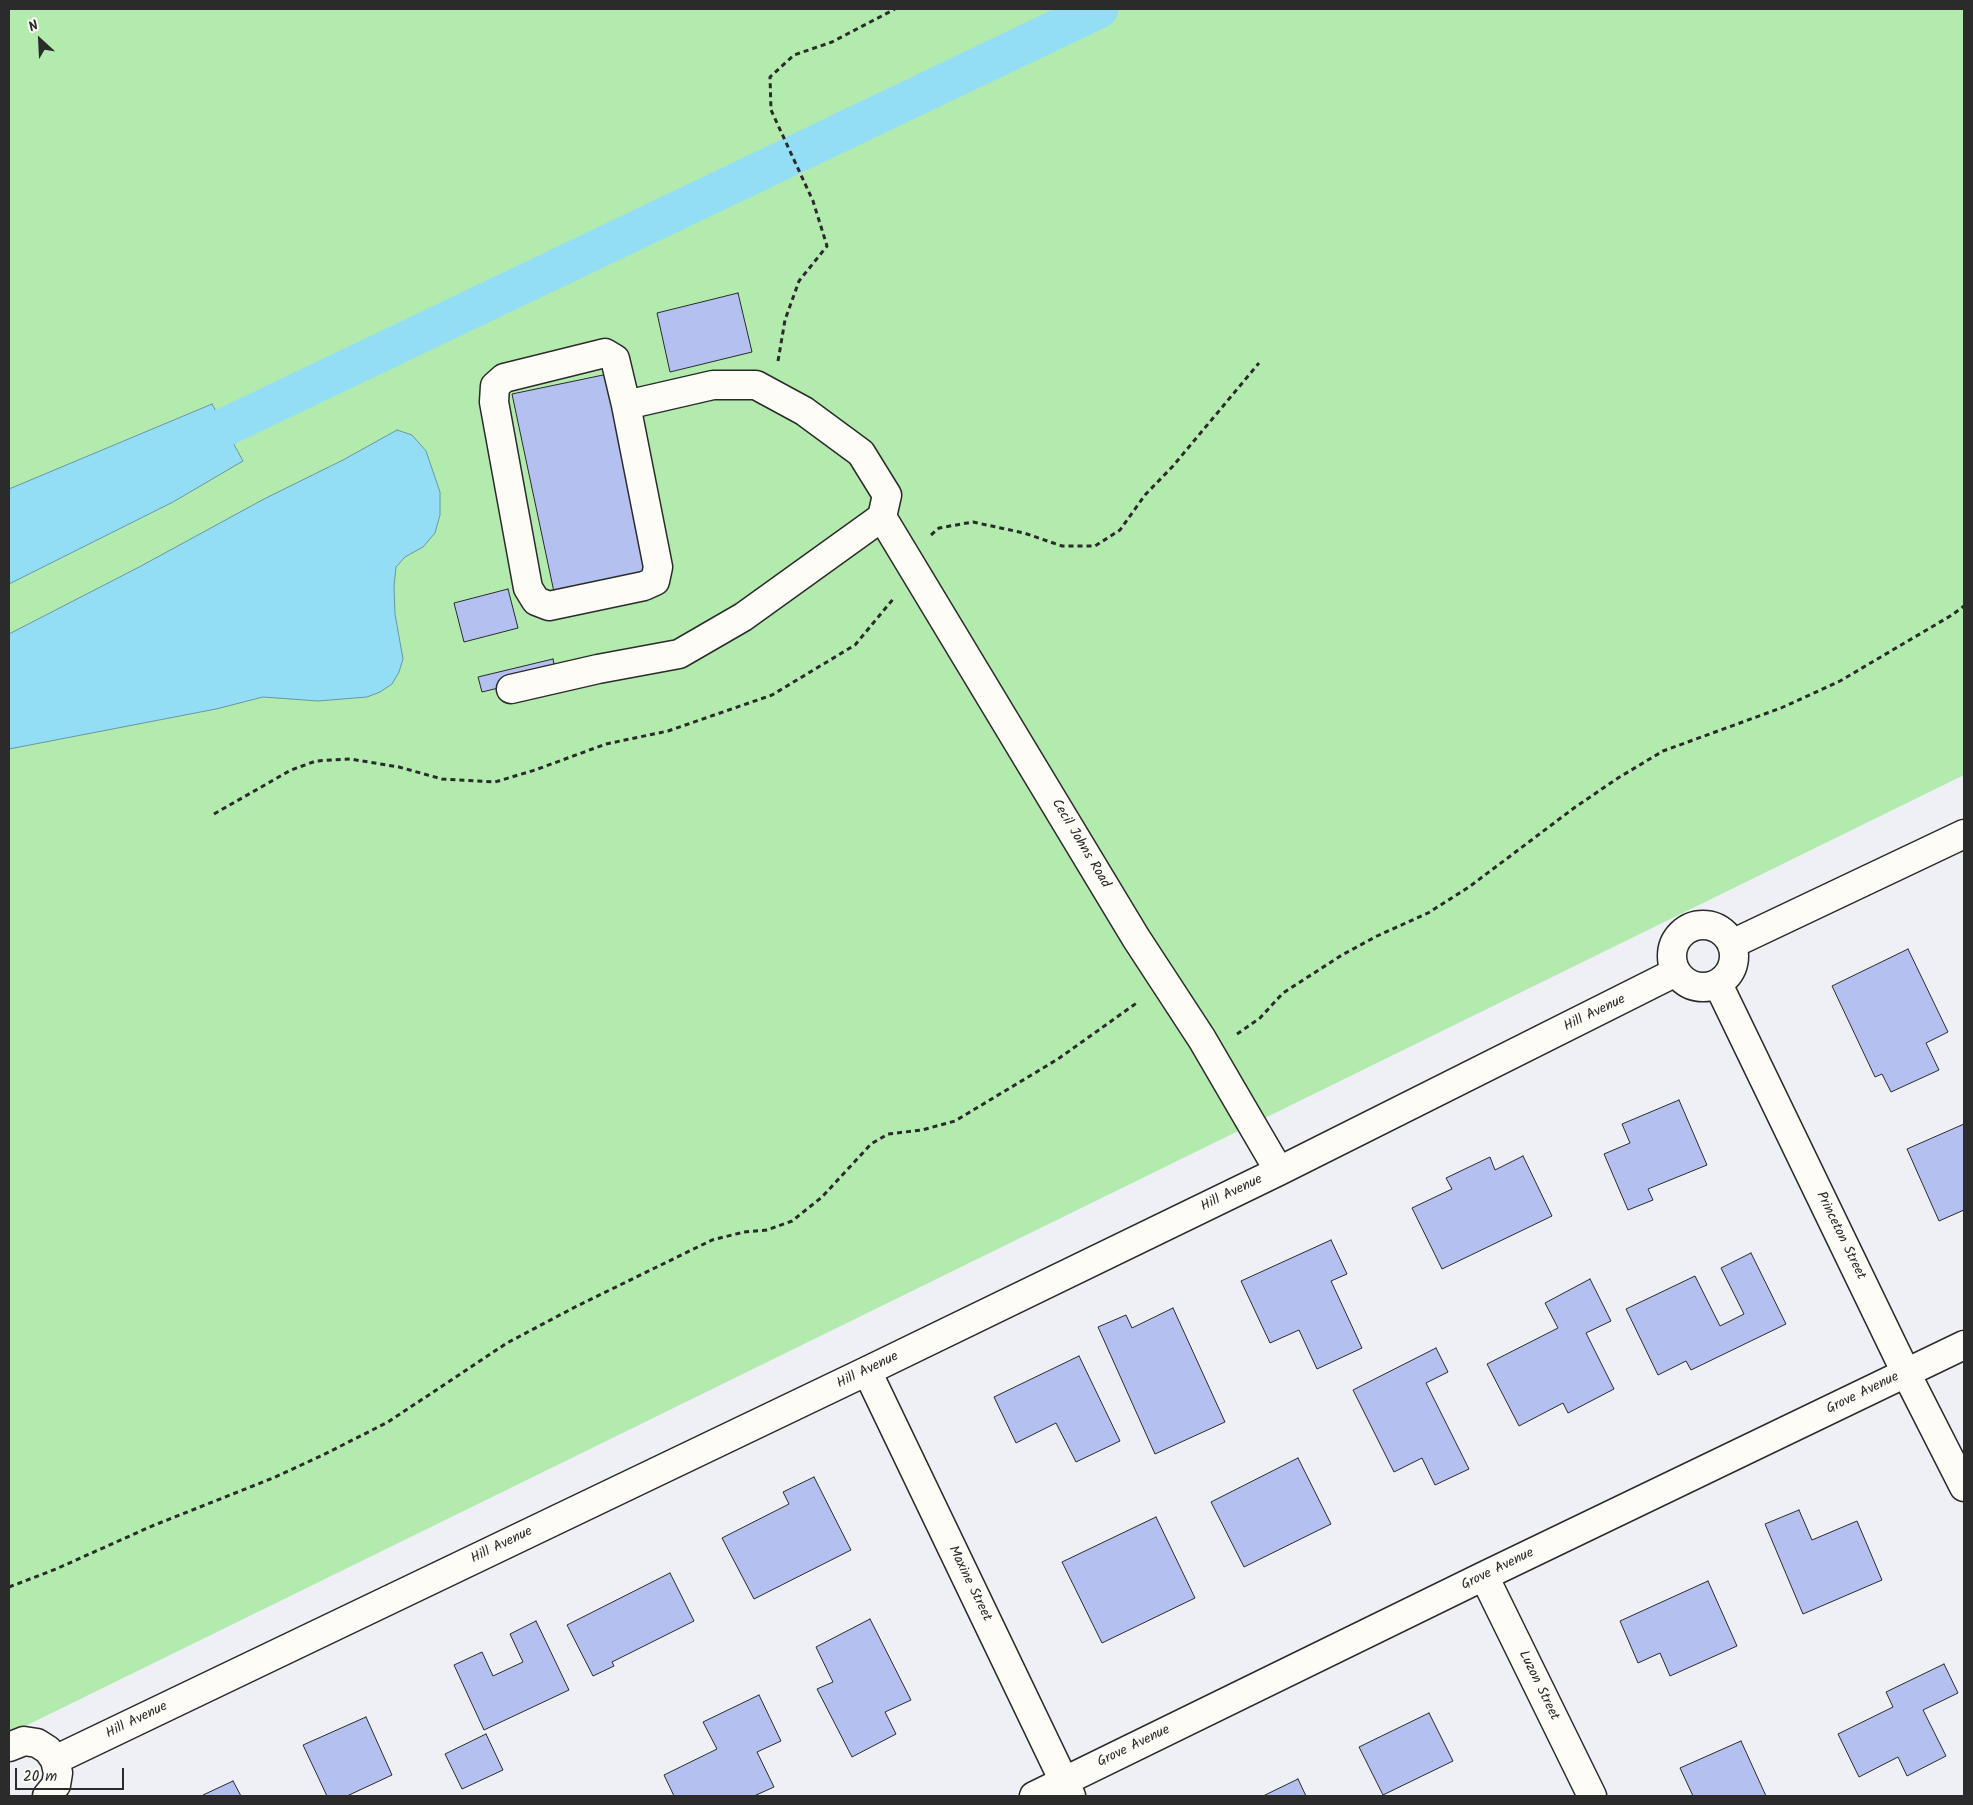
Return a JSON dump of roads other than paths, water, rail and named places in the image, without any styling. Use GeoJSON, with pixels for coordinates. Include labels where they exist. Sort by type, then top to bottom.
{"type":"FeatureCollection","features":[{"type":"Feature","properties":{"kind":"street"},"geometry":{"type":"LineString","coordinates":[[606,354],[615,359],[626,405],[658,567],[655,581],[644,586],[549,606],[536,602],[528,588],[494,402],[495,386],[504,378],[606,354]]}},
{"type":"Feature","properties":{"kind":"street"},"geometry":{"type":"LineString","coordinates":[[511,689],[598,669],[679,654],[743,617],[882,517],[887,495],[861,453],[804,410],[756,385],[713,385],[626,405]]}},
{"type":"Feature","properties":{"kind":"street","name":"Cecil Johns Road"},"geometry":{"type":"LineString","coordinates":[[882,517],[1165,982],[1202,1039],[1279,1171]]}},
{"type":"Feature","properties":{"kind":"street"},"geometry":{"type":"LineString","coordinates":[[1732,944],[1964,834]]}},
{"type":"Feature","properties":{"kind":"street"},"geometry":{"type":"LineString","coordinates":[[1701,926],[1716,928],[1727,936],[1732,944],[1733,962],[1730,972],[1718,984],[1700,987],[1690,984],[1676,972],[1672,952],[1674,943],[1692,928],[1701,926]]}},
{"type":"Feature","properties":{"kind":"street","name":"Hill Avenue"},"geometry":{"type":"LineString","coordinates":[[55,1760],[867,1371],[1279,1171],[1676,972]]}},
{"type":"Feature","properties":{"kind":"street","name":"Princeton Street"},"geometry":{"type":"LineString","coordinates":[[1718,984],[1906,1374],[1964,1487]]}},
{"type":"Feature","properties":{"kind":"street","name":"Grove Avenue"},"geometry":{"type":"LineString","coordinates":[[1034,1796],[1067,1789],[1484,1576],[1964,1345]]}},
{"type":"Feature","properties":{"kind":"street","name":"Maxine Street"},"geometry":{"type":"LineString","coordinates":[[867,1371],[1067,1789]]}},
{"type":"Feature","properties":{"kind":"street","name":"Luzon Street"},"geometry":{"type":"LineString","coordinates":[[1484,1576],[1592,1796]]}},
{"type":"Feature","properties":{"kind":"street"},"geometry":{"type":"LineString","coordinates":[[9,1747],[24,1741],[37,1744],[48,1750],[55,1760],[58,1772],[56,1785],[47,1796]]}},
{"type":"Feature","properties":{"kind":"water"},"geometry":{"type":"Polygon","coordinates":[[[212,404],[243,461],[173,502],[9,584],[9,489],[212,404]]]}},
{"type":"Feature","properties":{"kind":"water"},"geometry":{"type":"Polygon","coordinates":[[[397,430],[412,435],[426,451],[440,492],[440,515],[435,533],[423,547],[405,557],[396,567],[394,586],[395,614],[403,659],[399,672],[392,684],[380,692],[367,697],[318,701],[263,697],[216,709],[9,749],[9,634],[397,430]]]}},
{"type":"Feature","properties":{"kind":"waterway"},"geometry":{"type":"LineString","coordinates":[[177,450],[1099,9]]}}]}
